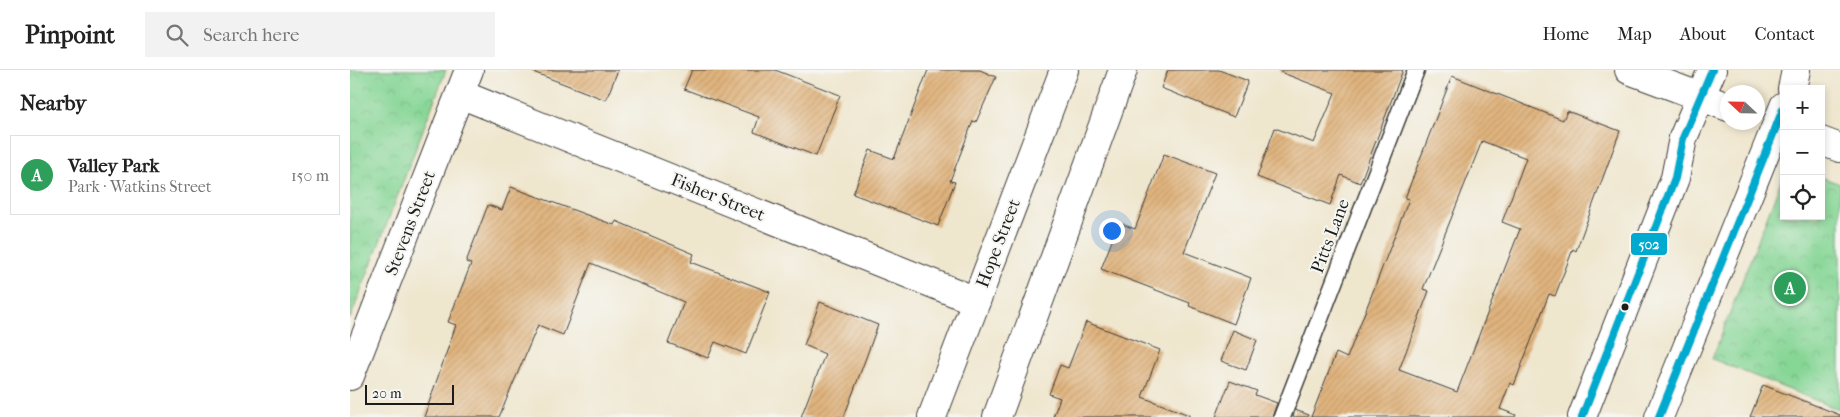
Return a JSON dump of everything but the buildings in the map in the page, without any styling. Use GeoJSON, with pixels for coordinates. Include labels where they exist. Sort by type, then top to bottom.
{"type":"FeatureCollection","features":[{"type":"Feature","properties":{"kind":"street","name":"Hope Street"},"geometry":{"type":"LineString","coordinates":[[932,417],[1064,70]]}},
{"type":"Feature","properties":{"kind":"street"},"geometry":{"type":"LineString","coordinates":[[997,417],[1123,70]]}},
{"type":"Feature","properties":{"kind":"street"},"geometry":{"type":"LineString","coordinates":[[1629,70],[1720,104]]}},
{"type":"Feature","properties":{"kind":"street"},"geometry":{"type":"LineString","coordinates":[[1582,417],[1674,178],[1683,138],[1712,70]]}},
{"type":"Feature","properties":{"kind":"street"},"geometry":{"type":"LineString","coordinates":[[1793,85],[1796,70]]}},
{"type":"Feature","properties":{"kind":"street","name":"Fisher Street"},"geometry":{"type":"LineString","coordinates":[[465,82],[976,301]]}},
{"type":"Feature","properties":{"kind":"street","name":"Stevens Street"},"geometry":{"type":"LineString","coordinates":[[350,376],[465,82]]}},
{"type":"Feature","properties":{"kind":"street"},"geometry":{"type":"LineString","coordinates":[[1659,417],[1775,119]]}},
{"type":"Feature","properties":{"kind":"street"},"geometry":{"type":"LineString","coordinates":[[1825,142],[1840,148]]}},
{"type":"Feature","properties":{"kind":"lane","name":"Pitts Lane"},"geometry":{"type":"LineString","coordinates":[[1282,417],[1416,70]]}},
{"type":"Feature","properties":{"kind":"green space"},"geometry":{"type":"Polygon","coordinates":[[[350,70],[446,70],[350,319],[350,70]]]}},
{"type":"Feature","properties":{"kind":"green space"},"geometry":{"type":"Polygon","coordinates":[[[1825,178],[1840,184],[1840,410],[1712,359],[1780,183],[1780,220],[1825,220],[1825,178]]]}},
{"type":"Feature","properties":{"kind":"transit line","name":"502"},"geometry":{"type":"LineString","coordinates":[[1582,417],[1675,178],[1683,138],[1712,70]]}},
{"type":"Feature","properties":{"kind":"transit line","name":"502"},"geometry":{"type":"LineString","coordinates":[[1659,417],[1780,117]]}},
{"type":"Feature","properties":{"kind":"place","name":"Valley Park"},"geometry":{"type":"Point","coordinates":[1790,288]}}]}
